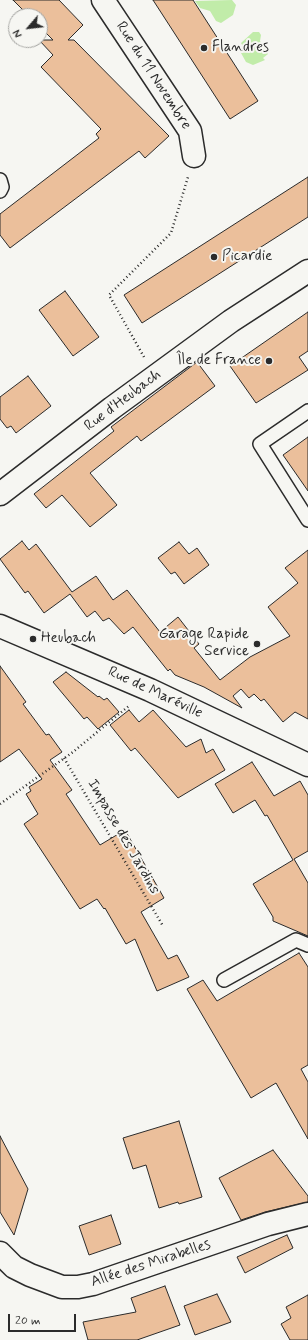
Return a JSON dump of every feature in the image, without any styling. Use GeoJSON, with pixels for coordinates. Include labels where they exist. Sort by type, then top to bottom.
{"type":"FeatureCollection","features":[{"type":"Feature","properties":{"kind":"street","name":"Rue du 11 Novembre"},"geometry":{"type":"LineString","coordinates":[[103,0],[190,131],[194,156]]}},
{"type":"Feature","properties":{"kind":"street","name":"Rue d'Heubach"},"geometry":{"type":"LineString","coordinates":[[0,494],[155,377],[231,322],[308,271]]}},
{"type":"Feature","properties":{"kind":"street","name":"Rue de Maréville"},"geometry":{"type":"LineString","coordinates":[[0,626],[150,690],[308,765]]}},
{"type":"Feature","properties":{"kind":"street","name":"Allée des Mirabelles"},"geometry":{"type":"LineString","coordinates":[[0,1253],[14,1267],[30,1275],[62,1287],[78,1287],[93,1284],[268,1224],[308,1214]]}},
{"type":"Feature","properties":{"kind":"lane"},"geometry":{"type":"LineString","coordinates":[[0,180],[2,187],[0,191]]}},
{"type":"Feature","properties":{"kind":"lane"},"geometry":{"type":"LineString","coordinates":[[308,411],[260,444],[308,520]]}},
{"type":"Feature","properties":{"kind":"lane"},"geometry":{"type":"LineString","coordinates":[[224,980],[296,940],[308,945]]}},
{"type":"Feature","properties":{"kind":"path"},"geometry":{"type":"LineString","coordinates":[[155,377],[109,296],[171,233],[194,156]]}},
{"type":"Feature","properties":{"kind":"path"},"geometry":{"type":"LineString","coordinates":[[0,804],[64,758],[150,690]]}},
{"type":"Feature","properties":{"kind":"path","name":"Impasse des Jardins"},"geometry":{"type":"LineString","coordinates":[[64,758],[163,926]]}},
{"type":"Feature","properties":{"kind":"green space"},"geometry":{"type":"Polygon","coordinates":[[[232,0],[236,5],[233,15],[221,23],[216,21],[210,11],[200,8],[195,1],[232,0]]]}},
{"type":"Feature","properties":{"kind":"green space"},"geometry":{"type":"Polygon","coordinates":[[[253,32],[259,32],[261,35],[260,41],[268,54],[263,58],[265,60],[253,65],[246,62],[241,53],[245,50],[241,43],[253,32]]]}},
{"type":"Feature","properties":{"kind":"building"},"geometry":{"type":"Polygon","coordinates":[[[13,0],[59,0],[83,25],[68,40],[74,40],[169,136],[145,158],[139,151],[10,248],[0,235],[0,214],[99,138],[96,134],[101,129],[41,67],[53,55],[46,48],[48,48],[48,40],[53,40],[48,35],[48,8],[21,8],[13,0]]]}},
{"type":"Feature","properties":{"kind":"building","name":"Flandres"},"geometry":{"type":"Polygon","coordinates":[[[153,0],[193,0],[258,101],[230,119],[153,0]]]}},
{"type":"Feature","properties":{"kind":"building","name":"Picardie"},"geometry":{"type":"Polygon","coordinates":[[[308,177],[308,217],[142,323],[124,295],[308,177]]]}},
{"type":"Feature","properties":{"kind":"building"},"geometry":{"type":"Polygon","coordinates":[[[65,291],[99,337],[73,356],[39,310],[65,291]]]}},
{"type":"Feature","properties":{"kind":"building","name":"Île de France"},"geometry":{"type":"Polygon","coordinates":[[[308,312],[308,351],[299,357],[308,370],[256,403],[230,366],[308,312]]]}},
{"type":"Feature","properties":{"kind":"building"},"geometry":{"type":"Polygon","coordinates":[[[197,362],[215,386],[141,441],[137,436],[90,473],[117,505],[90,527],[62,495],[46,508],[34,494],[114,431],[111,427],[197,362]]]}},
{"type":"Feature","properties":{"kind":"building"},"geometry":{"type":"Polygon","coordinates":[[[28,376],[51,406],[16,433],[11,426],[7,428],[0,419],[0,397],[28,376]]]}},
{"type":"Feature","properties":{"kind":"building"},"geometry":{"type":"Polygon","coordinates":[[[308,437],[308,491],[283,455],[308,437]]]}},
{"type":"Feature","properties":{"kind":"building"},"geometry":{"type":"Polygon","coordinates":[[[22,541],[29,550],[36,544],[72,592],[96,576],[113,600],[127,590],[160,632],[178,617],[199,644],[194,648],[220,680],[250,657],[290,636],[268,607],[298,583],[285,568],[308,550],[308,719],[295,712],[283,722],[264,699],[261,701],[254,694],[249,698],[241,689],[233,696],[242,708],[204,687],[175,675],[170,669],[168,671],[133,627],[124,634],[109,618],[103,621],[95,611],[87,617],[70,594],[44,613],[28,591],[25,593],[0,559],[22,541]]]}},
{"type":"Feature","properties":{"kind":"building"},"geometry":{"type":"Polygon","coordinates":[[[179,542],[189,554],[197,548],[209,565],[184,584],[175,572],[171,574],[158,558],[179,542]]]}},
{"type":"Feature","properties":{"kind":"building"},"geometry":{"type":"Polygon","coordinates":[[[0,666],[26,702],[23,704],[46,735],[49,734],[62,752],[50,760],[72,790],[66,794],[100,845],[125,830],[164,898],[141,912],[168,959],[177,955],[189,977],[157,991],[135,939],[126,944],[105,908],[104,909],[97,899],[80,909],[24,824],[38,814],[26,794],[31,791],[29,787],[42,779],[19,749],[0,762],[0,666]]]}},
{"type":"Feature","properties":{"kind":"building"},"geometry":{"type":"Polygon","coordinates":[[[66,672],[98,697],[99,696],[104,700],[107,698],[119,712],[98,729],[87,717],[84,719],[53,682],[66,672]]]}},
{"type":"Feature","properties":{"kind":"building"},"geometry":{"type":"Polygon","coordinates":[[[129,710],[139,722],[153,710],[186,747],[201,739],[206,753],[213,749],[225,770],[178,798],[135,748],[131,751],[110,725],[129,710]]]}},
{"type":"Feature","properties":{"kind":"building"},"geometry":{"type":"Polygon","coordinates":[[[252,762],[274,796],[300,781],[308,795],[308,851],[294,859],[308,883],[308,936],[273,921],[273,917],[253,884],[293,860],[267,815],[265,816],[255,800],[233,813],[215,784],[252,762]]]}},
{"type":"Feature","properties":{"kind":"building"},"geometry":{"type":"Polygon","coordinates":[[[299,953],[308,967],[308,1065],[301,1069],[308,1082],[308,1139],[276,1083],[251,1098],[187,989],[203,980],[217,1001],[299,953]]]}},
{"type":"Feature","properties":{"kind":"building"},"geometry":{"type":"Polygon","coordinates":[[[179,1121],[202,1197],[159,1208],[146,1165],[133,1169],[123,1138],[179,1121]]]}},
{"type":"Feature","properties":{"kind":"building"},"geometry":{"type":"Polygon","coordinates":[[[0,1136],[28,1189],[14,1235],[0,1212],[0,1136]]]}},
{"type":"Feature","properties":{"kind":"building"},"geometry":{"type":"Polygon","coordinates":[[[273,1150],[308,1196],[308,1202],[265,1212],[241,1220],[219,1178],[273,1150]]]}},
{"type":"Feature","properties":{"kind":"building"},"geometry":{"type":"Polygon","coordinates":[[[111,1215],[121,1244],[89,1255],[79,1226],[111,1215]]]}},
{"type":"Feature","properties":{"kind":"building"},"geometry":{"type":"Polygon","coordinates":[[[287,1235],[293,1248],[245,1273],[237,1257],[287,1235]]]}},
{"type":"Feature","properties":{"kind":"building"},"geometry":{"type":"Polygon","coordinates":[[[165,1286],[180,1325],[137,1340],[88,1340],[83,1322],[136,1312],[131,1298],[165,1286]]]}},
{"type":"Feature","properties":{"kind":"building"},"geometry":{"type":"Polygon","coordinates":[[[217,1294],[231,1322],[195,1335],[184,1306],[217,1294]]]}},
{"type":"Feature","properties":{"kind":"building"},"geometry":{"type":"Polygon","coordinates":[[[308,1295],[308,1340],[290,1340],[281,1324],[291,1318],[286,1307],[308,1295]]]}},
{"type":"Feature","properties":{"kind":"place","name":"Flandres"},"geometry":{"type":"Point","coordinates":[204,48]}},
{"type":"Feature","properties":{"kind":"place","name":"Picardie"},"geometry":{"type":"Point","coordinates":[214,257]}},
{"type":"Feature","properties":{"kind":"place","name":"Île de France"},"geometry":{"type":"Point","coordinates":[269,361]}},
{"type":"Feature","properties":{"kind":"place","name":"Heubach"},"geometry":{"type":"Point","coordinates":[33,639]}},
{"type":"Feature","properties":{"kind":"place","name":"Garage Rapide Service"},"geometry":{"type":"Point","coordinates":[257,644]}}]}
